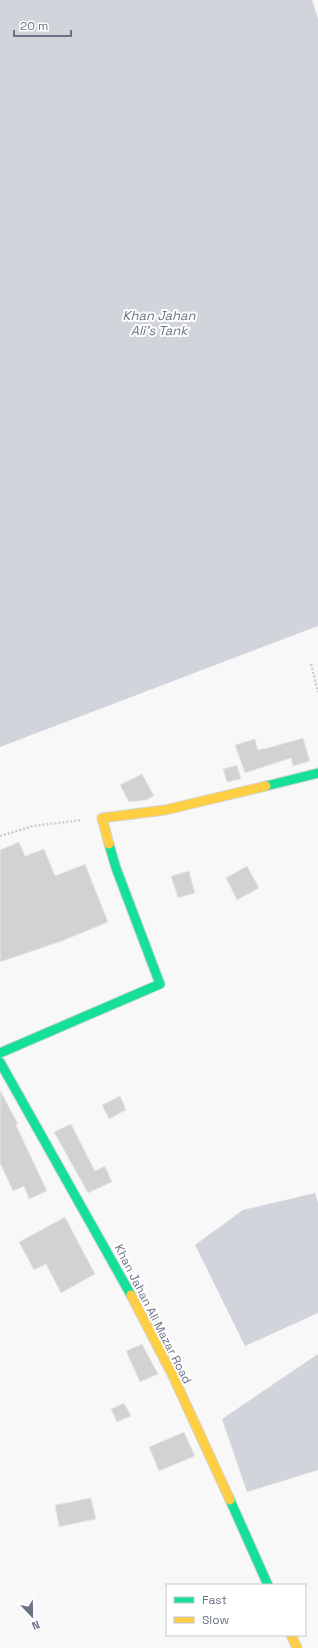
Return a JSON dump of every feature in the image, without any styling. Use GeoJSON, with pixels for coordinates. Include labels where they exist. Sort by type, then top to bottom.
{"type":"FeatureCollection","features":[{"type":"Feature","properties":{"kind":"street"},"geometry":{"type":"LineString","coordinates":[[0,1053],[160,984],[116,868],[102,818],[165,810],[318,773]]}},
{"type":"Feature","properties":{"kind":"street","name":"Khan Jahan Ali Mazar Road"},"geometry":{"type":"LineString","coordinates":[[0,1062],[113,1262],[173,1376],[268,1584]]}},
{"type":"Feature","properties":{"kind":"street"},"geometry":{"type":"LineString","coordinates":[[291,1636],[297,1648]]}},
{"type":"Feature","properties":{"kind":"path"},"geometry":{"type":"LineString","coordinates":[[311,664],[318,692]]}},
{"type":"Feature","properties":{"kind":"path"},"geometry":{"type":"LineString","coordinates":[[0,836],[33,826],[102,818]]}},
{"type":"Feature","properties":{"kind":"water","name":"Khan Jahan Ali's Tank"},"geometry":{"type":"Polygon","coordinates":[[[0,0],[312,0],[318,19],[318,626],[0,747],[0,0]]]}},
{"type":"Feature","properties":{"kind":"water"},"geometry":{"type":"Polygon","coordinates":[[[315,1193],[318,1203],[318,1313],[245,1346],[195,1245],[243,1210],[315,1193]]]}},
{"type":"Feature","properties":{"kind":"water"},"geometry":{"type":"Polygon","coordinates":[[[318,1354],[318,1470],[247,1492],[222,1419],[318,1354]]]}},
{"type":"Feature","properties":{"kind":"building"},"geometry":{"type":"Polygon","coordinates":[[[303,738],[310,761],[293,766],[291,758],[245,773],[235,745],[255,739],[258,750],[303,738]]]}},
{"type":"Feature","properties":{"kind":"building"},"geometry":{"type":"Polygon","coordinates":[[[237,765],[241,779],[227,782],[223,769],[237,765]]]}},
{"type":"Feature","properties":{"kind":"building"},"geometry":{"type":"Polygon","coordinates":[[[142,774],[154,796],[146,800],[129,802],[120,785],[142,774]]]}},
{"type":"Feature","properties":{"kind":"building"},"geometry":{"type":"Polygon","coordinates":[[[19,842],[25,856],[44,849],[55,876],[85,864],[108,922],[62,941],[0,962],[0,850],[19,842]]]}},
{"type":"Feature","properties":{"kind":"building"},"geometry":{"type":"Polygon","coordinates":[[[247,866],[259,888],[237,900],[226,878],[247,866]]]}},
{"type":"Feature","properties":{"kind":"building"},"geometry":{"type":"Polygon","coordinates":[[[189,871],[195,893],[178,898],[171,876],[189,871]]]}},
{"type":"Feature","properties":{"kind":"building"},"geometry":{"type":"Polygon","coordinates":[[[0,1090],[18,1124],[16,1125],[47,1191],[29,1199],[24,1186],[13,1191],[0,1163],[0,1090]]]}},
{"type":"Feature","properties":{"kind":"building"},"geometry":{"type":"Polygon","coordinates":[[[120,1096],[126,1110],[109,1119],[102,1105],[120,1096]]]}},
{"type":"Feature","properties":{"kind":"building"},"geometry":{"type":"Polygon","coordinates":[[[71,1124],[95,1171],[105,1166],[112,1182],[88,1193],[54,1132],[71,1124]]]}},
{"type":"Feature","properties":{"kind":"building"},"geometry":{"type":"Polygon","coordinates":[[[65,1217],[95,1274],[61,1293],[46,1264],[34,1270],[19,1242],[65,1217]]]}},
{"type":"Feature","properties":{"kind":"building"},"geometry":{"type":"Polygon","coordinates":[[[142,1344],[158,1374],[140,1382],[126,1351],[142,1344]]]}},
{"type":"Feature","properties":{"kind":"building"},"geometry":{"type":"Polygon","coordinates":[[[124,1403],[131,1416],[117,1422],[111,1409],[124,1403]]]}},
{"type":"Feature","properties":{"kind":"building"},"geometry":{"type":"Polygon","coordinates":[[[184,1432],[195,1456],[159,1471],[149,1447],[184,1432]]]}},
{"type":"Feature","properties":{"kind":"building"},"geometry":{"type":"Polygon","coordinates":[[[91,1498],[96,1519],[59,1527],[55,1505],[91,1498]]]}},
{"type":"Feature","properties":{"kind":"traffic: fast"},"geometry":{"type":"LineString","coordinates":[[266,786],[318,773]]}},
{"type":"Feature","properties":{"kind":"traffic: fast"},"geometry":{"type":"LineString","coordinates":[[0,1053],[160,984],[116,868],[109,844]]}},
{"type":"Feature","properties":{"kind":"traffic: fast"},"geometry":{"type":"LineString","coordinates":[[0,1062],[131,1295]]}},
{"type":"Feature","properties":{"kind":"traffic: fast"},"geometry":{"type":"LineString","coordinates":[[230,1500],[268,1584]]}},
{"type":"Feature","properties":{"kind":"traffic: slow"},"geometry":{"type":"LineString","coordinates":[[109,844],[102,818],[165,810],[266,786]]}},
{"type":"Feature","properties":{"kind":"traffic: slow"},"geometry":{"type":"LineString","coordinates":[[131,1295],[173,1376],[230,1500]]}},
{"type":"Feature","properties":{"kind":"traffic: slow"},"geometry":{"type":"LineString","coordinates":[[291,1636],[297,1648]]}}]}
